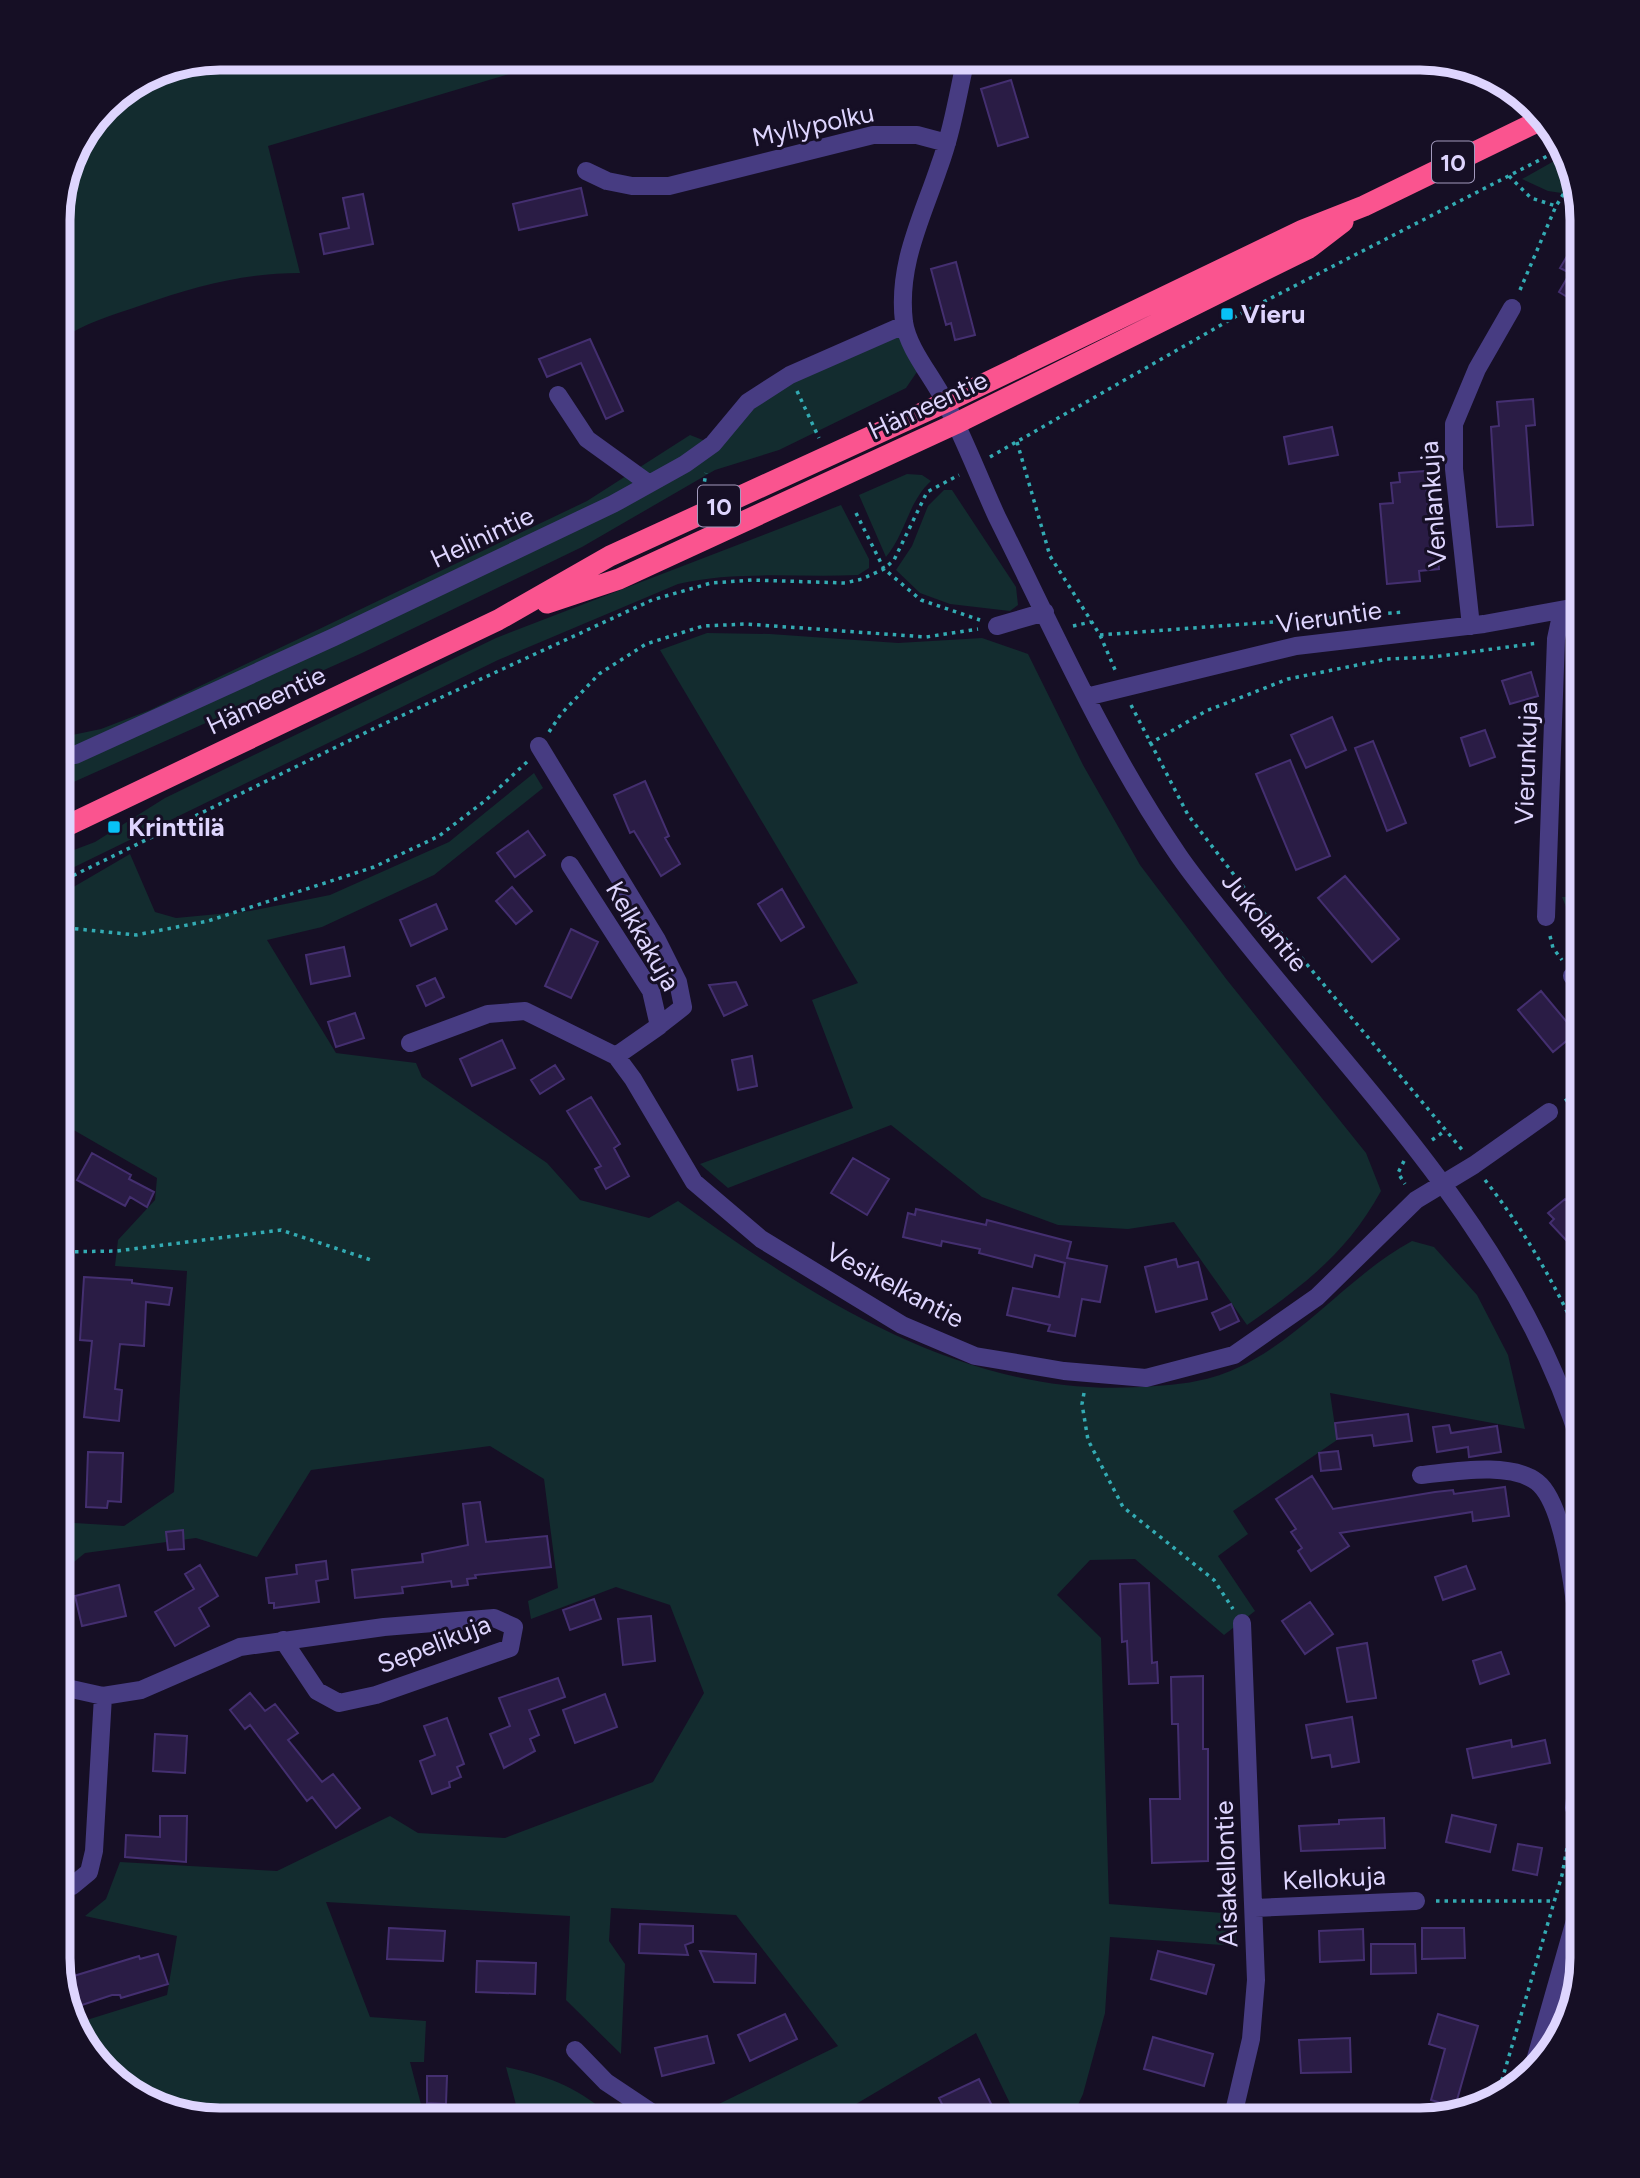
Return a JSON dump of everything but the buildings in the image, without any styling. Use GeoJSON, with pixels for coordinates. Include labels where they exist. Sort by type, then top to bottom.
{"type":"FeatureCollection","features":[{"type":"Feature","properties":{"kind":"highway","name":"Hämeentie"},"geometry":{"type":"LineString","coordinates":[[70,824],[498,620],[610,556],[946,402],[1303,230],[1364,206],[1534,123]]}},
{"type":"Feature","properties":{"kind":"highway","name":"Hämeentie"},"geometry":{"type":"LineString","coordinates":[[498,620],[619,579],[955,424],[1309,248],[1364,206]]}},
{"type":"Feature","properties":{"kind":"street"},"geometry":{"type":"LineString","coordinates":[[946,402],[904,325],[904,274],[909,247],[947,143],[963,70]]}},
{"type":"Feature","properties":{"kind":"street","name":"Myllypolku"},"geometry":{"type":"LineString","coordinates":[[586,171],[607,181],[632,186],[669,186],[873,135],[917,135],[947,143]]}},
{"type":"Feature","properties":{"kind":"street","name":"Venlankuja"},"geometry":{"type":"LineString","coordinates":[[1471,626],[1454,469],[1454,424],[1477,369],[1512,308]]}},
{"type":"Feature","properties":{"kind":"street","name":"Helinintie"},"geometry":{"type":"LineString","coordinates":[[70,755],[334,637],[613,504],[713,444],[748,402],[790,375],[904,325]]}},
{"type":"Feature","properties":{"kind":"street"},"geometry":{"type":"LineString","coordinates":[[558,394],[587,439],[648,483]]}},
{"type":"Feature","properties":{"kind":"street","name":"Jukolantie"},"geometry":{"type":"LineString","coordinates":[[946,402],[973,467],[1131,783],[1180,859],[1443,1181],[1505,1273],[1548,1354],[1570,1415]]}},
{"type":"Feature","properties":{"kind":"street","name":"Vieruntie"},"geometry":{"type":"LineString","coordinates":[[1086,697],[1296,646],[1471,626],[1570,609]]}},
{"type":"Feature","properties":{"kind":"street","name":"Vierunkuja"},"geometry":{"type":"LineString","coordinates":[[1546,917],[1556,639],[1562,611]]}},
{"type":"Feature","properties":{"kind":"street"},"geometry":{"type":"LineString","coordinates":[[997,626],[1045,612]]}},
{"type":"Feature","properties":{"kind":"street"},"geometry":{"type":"LineString","coordinates":[[539,746],[657,940],[678,982],[683,1007],[660,1025]]}},
{"type":"Feature","properties":{"kind":"street","name":"Kelkkakuja"},"geometry":{"type":"LineString","coordinates":[[570,865],[651,991],[660,1025],[616,1056]]}},
{"type":"Feature","properties":{"kind":"street","name":"Vesikelkantie"},"geometry":{"type":"LineString","coordinates":[[410,1043],[488,1014],[525,1011],[616,1056],[633,1079],[694,1182],[761,1239],[902,1325],[975,1356],[1089,1373],[1146,1378],[1234,1355],[1317,1297],[1416,1200],[1443,1181],[1474,1165],[1549,1112]]}},
{"type":"Feature","properties":{"kind":"street"},"geometry":{"type":"LineString","coordinates":[[1421,1475],[1481,1469],[1510,1471],[1537,1482],[1558,1511],[1570,1554]]}},
{"type":"Feature","properties":{"kind":"street","name":"Sepelikuja"},"geometry":{"type":"LineString","coordinates":[[70,1689],[103,1696],[141,1690],[240,1647],[283,1640],[494,1618],[514,1627],[510,1648],[376,1695],[338,1703],[317,1691],[283,1640]]}},
{"type":"Feature","properties":{"kind":"street","name":"Aisakellontie"},"geometry":{"type":"LineString","coordinates":[[1234,2108],[1251,2039],[1256,1980],[1242,1623]]}},
{"type":"Feature","properties":{"kind":"street"},"geometry":{"type":"LineString","coordinates":[[70,1885],[89,1872],[94,1851],[103,1696]]}},
{"type":"Feature","properties":{"kind":"street","name":"Kellokuja"},"geometry":{"type":"LineString","coordinates":[[1255,1908],[1416,1901]]}},
{"type":"Feature","properties":{"kind":"street"},"geometry":{"type":"LineString","coordinates":[[1538,2050],[1570,1938]]}},
{"type":"Feature","properties":{"kind":"street"},"geometry":{"type":"LineString","coordinates":[[575,2050],[606,2082],[645,2108]]}},
{"type":"Feature","properties":{"kind":"path"},"geometry":{"type":"LineString","coordinates":[[70,877],[375,728],[652,600],[711,583],[751,580],[845,583],[884,569],[905,542],[927,492],[1230,320],[1554,153]]}},
{"type":"Feature","properties":{"kind":"path"},"geometry":{"type":"LineString","coordinates":[[1509,176],[1531,198],[1556,206]]}},
{"type":"Feature","properties":{"kind":"path"},"geometry":{"type":"LineString","coordinates":[[1512,308],[1556,206],[1567,189]]}},
{"type":"Feature","properties":{"kind":"path"},"geometry":{"type":"LineString","coordinates":[[1227,314],[1230,320]]}},
{"type":"Feature","properties":{"kind":"path"},"geometry":{"type":"LineString","coordinates":[[790,375],[820,440]]}},
{"type":"Feature","properties":{"kind":"path"},"geometry":{"type":"LineString","coordinates":[[1017,442],[1050,556],[1107,650]]}},
{"type":"Feature","properties":{"kind":"path"},"geometry":{"type":"LineString","coordinates":[[856,513],[884,569],[921,600],[997,626]]}},
{"type":"Feature","properties":{"kind":"path"},"geometry":{"type":"LineString","coordinates":[[1100,635],[1414,611]]}},
{"type":"Feature","properties":{"kind":"path"},"geometry":{"type":"LineString","coordinates":[[1149,744],[1206,712],[1288,679],[1387,659],[1433,657],[1556,639]]}},
{"type":"Feature","properties":{"kind":"path"},"geometry":{"type":"LineString","coordinates":[[1140,726],[1188,815],[1517,1220],[1555,1283],[1570,1316]]}},
{"type":"Feature","properties":{"kind":"path"},"geometry":{"type":"LineString","coordinates":[[1546,917],[1553,948],[1570,971]]}},
{"type":"Feature","properties":{"kind":"path"},"geometry":{"type":"LineString","coordinates":[[70,1252],[117,1251],[281,1230],[371,1260]]}},
{"type":"Feature","properties":{"kind":"path"},"geometry":{"type":"LineString","coordinates":[[1089,1373],[1082,1404],[1088,1440],[1123,1507],[1214,1580],[1242,1623]]}},
{"type":"Feature","properties":{"kind":"path"},"geometry":{"type":"LineString","coordinates":[[1501,2084],[1554,1901],[1570,1827]]}},
{"type":"Feature","properties":{"kind":"path"},"geometry":{"type":"LineString","coordinates":[[1416,1901],[1554,1901]]}},
{"type":"Feature","properties":{"kind":"green space"},"geometry":{"type":"Polygon","coordinates":[[[523,70],[268,146],[300,273],[259,275],[201,287],[162,298],[70,334],[70,210],[75,181],[90,145],[107,121],[145,90],[163,81],[200,71],[523,70]]]}},
{"type":"Feature","properties":{"kind":"green space"},"geometry":{"type":"Polygon","coordinates":[[[1557,159],[1567,194],[1548,191],[1522,179],[1557,159]]]}},
{"type":"Feature","properties":{"kind":"green space"},"geometry":{"type":"Polygon","coordinates":[[[904,325],[923,363],[906,388],[779,450],[715,470],[582,547],[362,653],[70,784],[70,735],[101,729],[150,710],[587,501],[690,435],[713,444],[790,375],[904,325]]]}},
{"type":"Feature","properties":{"kind":"green space"},"geometry":{"type":"Polygon","coordinates":[[[907,474],[922,475],[931,481],[917,498],[886,557],[859,495],[907,474]]]}},
{"type":"Feature","properties":{"kind":"green space"},"geometry":{"type":"Polygon","coordinates":[[[944,490],[952,490],[1016,587],[1018,605],[1010,611],[950,604],[920,593],[896,570],[912,546],[928,506],[944,490]]]}},
{"type":"Feature","properties":{"kind":"green space"},"geometry":{"type":"Polygon","coordinates":[[[841,505],[869,559],[869,568],[858,575],[722,577],[678,584],[498,660],[70,869],[70,851],[95,842],[165,798],[496,638],[841,505]]]}},
{"type":"Feature","properties":{"kind":"green space"},"geometry":{"type":"Polygon","coordinates":[[[707,633],[770,634],[898,643],[982,638],[1028,654],[1083,765],[1140,865],[1227,980],[1366,1153],[1381,1191],[1354,1232],[1323,1266],[1247,1325],[1174,1222],[1128,1229],[1058,1225],[982,1197],[891,1125],[728,1188],[700,1164],[853,1108],[812,1000],[858,983],[660,650],[707,633]]]}},
{"type":"Feature","properties":{"kind":"green space"},"geometry":{"type":"Polygon","coordinates":[[[534,773],[543,788],[434,875],[322,927],[267,940],[336,1053],[416,1063],[422,1077],[547,1163],[580,1200],[649,1218],[678,1201],[782,1273],[837,1305],[894,1334],[953,1359],[1014,1376],[1076,1386],[1140,1387],[1190,1382],[1225,1373],[1284,1340],[1367,1271],[1412,1241],[1434,1247],[1477,1295],[1508,1355],[1525,1429],[1330,1393],[1337,1440],[1233,1511],[1248,1534],[1218,1556],[1255,1611],[1224,1635],[1135,1559],[1090,1560],[1057,1595],[1101,1638],[1109,1904],[1235,1914],[1236,1946],[1110,1937],[1105,2013],[1083,2094],[1077,2108],[1012,2108],[976,2033],[849,2108],[711,2108],[838,2046],[736,1915],[611,1908],[609,1941],[625,1964],[621,2054],[566,2000],[570,1916],[326,1902],[370,2017],[426,2021],[424,2062],[410,2062],[422,2108],[220,2108],[181,2103],[145,2088],[129,2077],[101,2049],[85,2024],[84,2021],[167,1995],[177,1936],[85,1916],[106,1899],[120,1862],[277,1871],[390,1816],[418,1833],[505,1838],[653,1782],[704,1693],[670,1605],[616,1587],[531,1619],[528,1601],[558,1588],[544,1479],[490,1446],[311,1470],[257,1557],[196,1538],[85,1553],[70,1565],[70,1523],[124,1526],[174,1492],[187,1271],[115,1266],[118,1240],[155,1200],[157,1178],[70,1128],[70,889],[130,854],[155,912],[176,918],[250,911],[330,895],[449,842],[534,773]]]}},
{"type":"Feature","properties":{"kind":"green space"},"geometry":{"type":"Polygon","coordinates":[[[1562,897],[1570,897],[1570,917],[1562,897]]]}},
{"type":"Feature","properties":{"kind":"green space"},"geometry":{"type":"Polygon","coordinates":[[[506,2067],[564,2085],[600,2108],[517,2108],[506,2067]]]}},
{"type":"Feature","properties":{"kind":"place","name":"Vieru"},"geometry":{"type":"Point","coordinates":[1227,314]}},
{"type":"Feature","properties":{"kind":"place","name":"Krinttilä"},"geometry":{"type":"Point","coordinates":[114,827]}}]}
